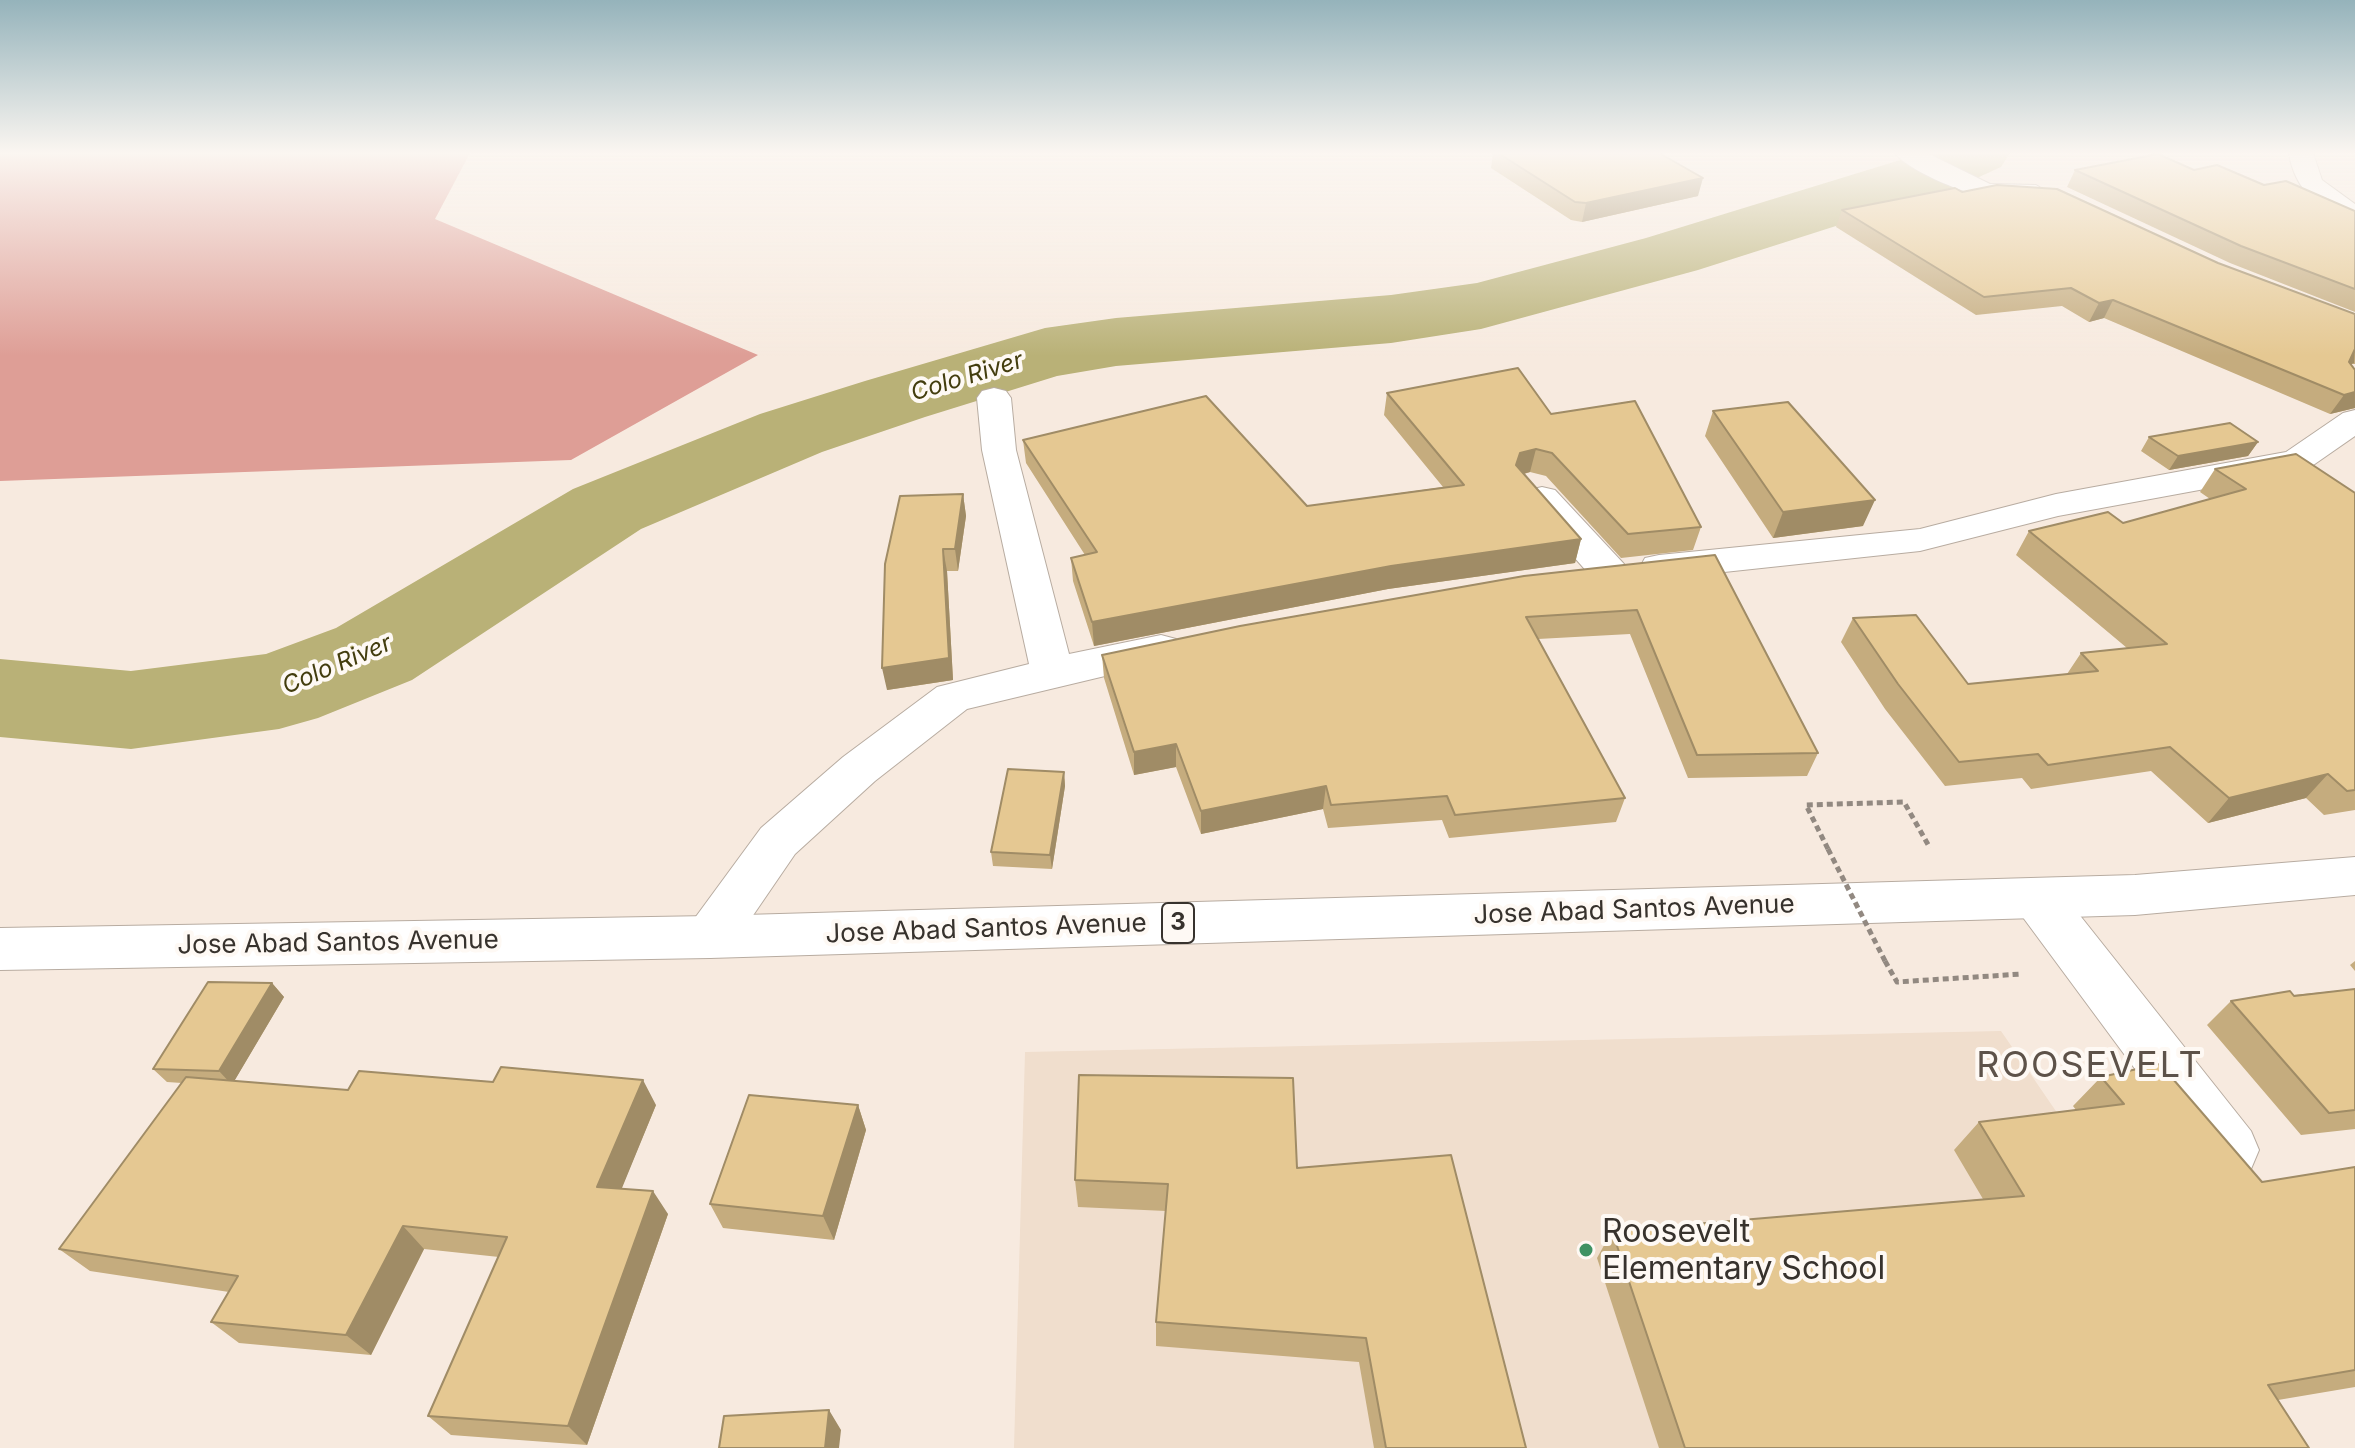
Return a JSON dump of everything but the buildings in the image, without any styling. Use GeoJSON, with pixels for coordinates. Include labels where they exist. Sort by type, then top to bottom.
{"type":"FeatureCollection","features":[{"type":"Feature","properties":{"kind":"main road"},"geometry":{"type":"LineString","coordinates":[[994,398],[999,450],[1052,672]]}},
{"type":"Feature","properties":{"kind":"main road"},"geometry":{"type":"LineString","coordinates":[[1564,579],[1920,540],[2056,505],[2297,461],[2355,420]]}},
{"type":"Feature","properties":{"kind":"main road"},"geometry":{"type":"LineString","coordinates":[[1531,486],[1610,573]]}},
{"type":"Feature","properties":{"kind":"main road"},"geometry":{"type":"LineString","coordinates":[[710,937],[778,841],[859,769],[952,698],[1052,672],[1192,643]]}},
{"type":"Feature","properties":{"kind":"main road","name":"Jose Abad Santos Avenue"},"geometry":{"type":"LineString","coordinates":[[0,949],[710,937],[2135,895],[2355,876]]}},
{"type":"Feature","properties":{"kind":"main road"},"geometry":{"type":"LineString","coordinates":[[2037,898],[2242,1167]]}},
{"type":"Feature","properties":{"kind":"path"},"geometry":{"type":"LineString","coordinates":[[1904,802],[1806,805],[1897,982],[2091,969]]}},
{"type":"Feature","properties":{"kind":"shaded area"},"geometry":{"type":"Polygon","coordinates":[[[0,221],[439,221],[758,355],[571,460],[0,481],[0,221]]]}},
{"type":"Feature","properties":{"kind":"shaded area","name":"Roosevelt Elementary School"},"geometry":{"type":"Polygon","coordinates":[[[2001,1031],[2287,1448],[1014,1448],[1025,1052],[2001,1031]]]}},
{"type":"Feature","properties":{"kind":"waterway","name":"Colo River"},"geometry":{"type":"LineString","coordinates":[[0,698],[131,710],[279,691],[374,654],[607,509],[791,433],[895,399],[1045,353],[1116,342],[1391,319],[1481,306],[1781,221]]}},
{"type":"Feature","properties":{"kind":"place","name":"Roosevelt Elementary School"},"geometry":{"type":"Point","coordinates":[1586,1250]}},
{"type":"Feature","properties":{"kind":"district","name":"ROOSEVELT"},"geometry":{"type":"Point","coordinates":[2090,1066]}}]}
